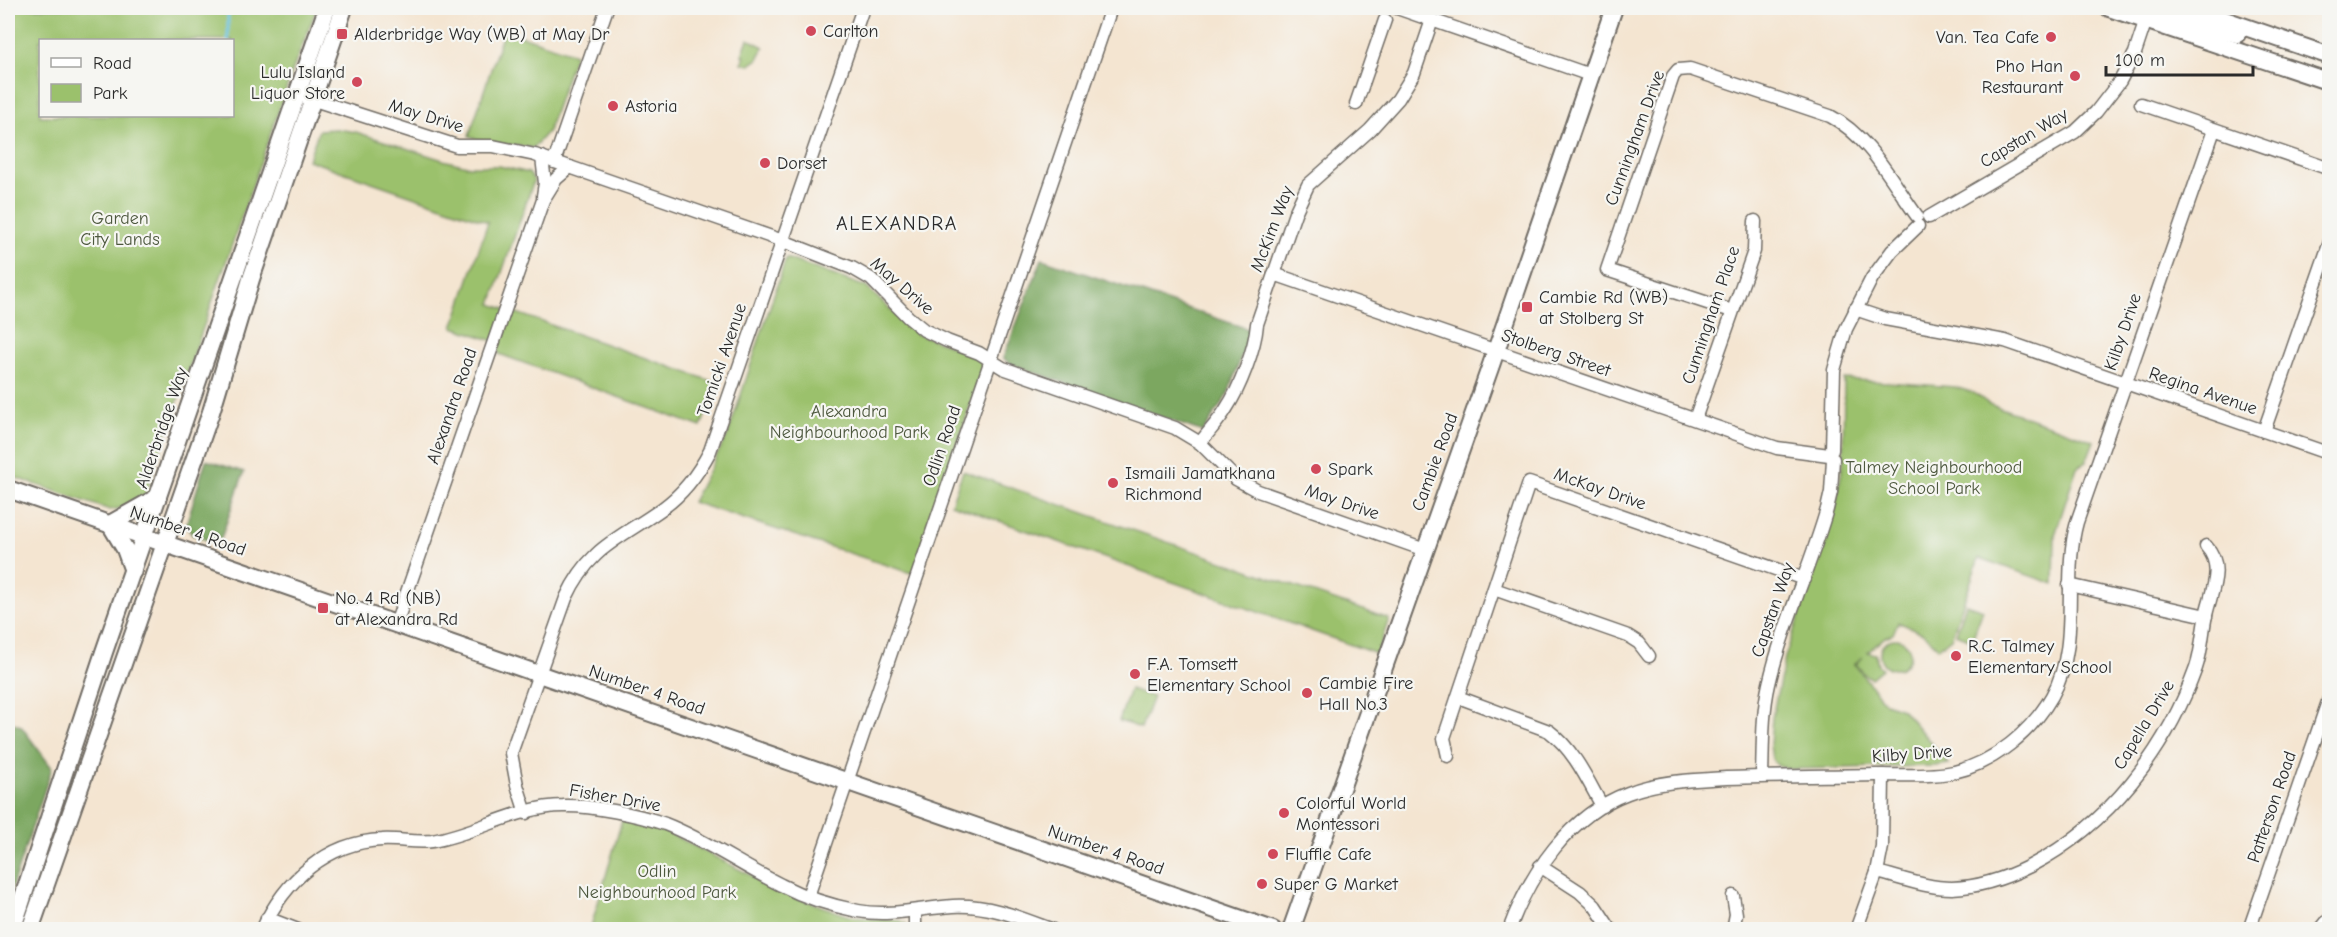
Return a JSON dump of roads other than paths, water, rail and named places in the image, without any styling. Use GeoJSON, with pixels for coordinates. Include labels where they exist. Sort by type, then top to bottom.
{"type":"FeatureCollection","features":[{"type":"Feature","properties":{"kind":"highway"},"geometry":{"type":"LineString","coordinates":[[2326,930],[2330,926]]}},
{"type":"Feature","properties":{"kind":"main road","name":"Alderbridge Way"},"geometry":{"type":"LineString","coordinates":[[17,928],[166,544],[211,412],[305,97],[327,8]]}},
{"type":"Feature","properties":{"kind":"main road","name":"Alderbridge Way"},"geometry":{"type":"LineString","coordinates":[[17,928],[144,536],[305,97],[344,8]]}},
{"type":"Feature","properties":{"kind":"main road","name":"Cambie Road"},"geometry":{"type":"LineString","coordinates":[[1291,930],[1496,351],[1614,8]]}},
{"type":"Feature","properties":{"kind":"main road"},"geometry":{"type":"LineString","coordinates":[[2109,8],[2174,18],[2235,34],[2256,31]]}},
{"type":"Feature","properties":{"kind":"main road"},"geometry":{"type":"LineString","coordinates":[[2190,8],[2330,56]]}},
{"type":"Feature","properties":{"kind":"main road"},"geometry":{"type":"LineString","coordinates":[[2148,14],[2330,82]]}},
{"type":"Feature","properties":{"kind":"main road","name":"Number 4 Road"},"geometry":{"type":"LineString","coordinates":[[8,489],[1273,930]]}},
{"type":"Feature","properties":{"kind":"main road"},"geometry":{"type":"LineString","coordinates":[[132,571],[125,549],[110,524],[158,497]]}},
{"type":"Feature","properties":{"kind":"street","name":"Alexandra Road"},"geometry":{"type":"LineString","coordinates":[[396,624],[543,200],[548,160],[607,8]]}},
{"type":"Feature","properties":{"kind":"street","name":"Tomicki Avenue"},"geometry":{"type":"LineString","coordinates":[[526,813],[517,785],[511,753],[566,597],[584,565],[615,537],[664,508],[697,475],[710,451],[863,8]]}},
{"type":"Feature","properties":{"kind":"street","name":"Odlin Road"},"geometry":{"type":"LineString","coordinates":[[808,896],[1111,8]]}},
{"type":"Feature","properties":{"kind":"street"},"geometry":{"type":"LineString","coordinates":[[1397,8],[1590,75]]}},
{"type":"Feature","properties":{"kind":"street","name":"Capstan Way"},"geometry":{"type":"LineString","coordinates":[[1762,776],[1763,733],[1768,687],[1831,492],[1834,370],[1855,309],[1887,256],[1922,220],[2075,132],[2096,112],[2120,81],[2135,53],[2148,14]]}},
{"type":"Feature","properties":{"kind":"street"},"geometry":{"type":"LineString","coordinates":[[1356,104],[1385,20]]}},
{"type":"Feature","properties":{"kind":"street","name":"McKim Way"},"geometry":{"type":"LineString","coordinates":[[1200,443],[1226,409],[1237,389],[1295,213],[1308,184],[1370,130],[1398,99],[1414,73],[1432,20]]}},
{"type":"Feature","properties":{"kind":"street","name":"Cunningham Drive"},"geometry":{"type":"LineString","coordinates":[[1732,311],[1607,270],[1673,76],[1678,70],[1690,69],[1830,116],[1842,123],[1859,137],[1922,220]]}},
{"type":"Feature","properties":{"kind":"street","name":"May Drive"},"geometry":{"type":"LineString","coordinates":[[305,97],[457,146],[493,146],[548,160],[783,241],[852,268],[871,279],[924,330],[1004,368],[1175,428],[1200,443],[1236,478],[1258,491],[1425,550]]}},
{"type":"Feature","properties":{"kind":"street"},"geometry":{"type":"LineString","coordinates":[[2141,104],[2330,169]]}},
{"type":"Feature","properties":{"kind":"street","name":"Kilby Drive"},"geometry":{"type":"LineString","coordinates":[[1509,930],[1521,900],[1540,866],[1567,835],[1602,806],[1626,793],[1677,781],[1762,776],[1953,772],[1984,760],[2019,737],[2044,708],[2058,683],[2070,637],[2072,539],[2214,130]]}},
{"type":"Feature","properties":{"kind":"street","name":"Alexandra Road"},"geometry":{"type":"LineString","coordinates":[[543,200],[556,179],[570,167]]}},
{"type":"Feature","properties":{"kind":"street","name":"Cunningham Place"},"geometry":{"type":"LineString","coordinates":[[1695,419],[1754,251],[1755,222]]}},
{"type":"Feature","properties":{"kind":"street"},"geometry":{"type":"LineString","coordinates":[[2264,431],[2330,242]]}},
{"type":"Feature","properties":{"kind":"street","name":"Stolberg Street"},"geometry":{"type":"LineString","coordinates":[[1274,274],[1777,448],[1831,455]]}},
{"type":"Feature","properties":{"kind":"street","name":"Regina Avenue"},"geometry":{"type":"LineString","coordinates":[[1855,309],[1885,319],[2005,341],[2330,454]]}},
{"type":"Feature","properties":{"kind":"street","name":"McKay Drive"},"geometry":{"type":"LineString","coordinates":[[1448,756],[1444,738],[1529,483],[1804,579]]}},
{"type":"Feature","properties":{"kind":"street","name":"Capella Drive"},"geometry":{"type":"LineString","coordinates":[[1877,872],[1934,886],[1951,888],[1977,885],[2013,874],[2051,855],[2105,813],[2127,789],[2149,759],[2184,697],[2197,666],[2206,616],[2216,580],[2214,554],[2206,546]]}},
{"type":"Feature","properties":{"kind":"street"},"geometry":{"type":"LineString","coordinates":[[2070,585],[2206,616]]}},
{"type":"Feature","properties":{"kind":"street"},"geometry":{"type":"LineString","coordinates":[[1494,589],[1628,636],[1639,643],[1649,656]]}},
{"type":"Feature","properties":{"kind":"street","name":"Patterson Road"},"geometry":{"type":"LineString","coordinates":[[2249,930],[2330,696]]}},
{"type":"Feature","properties":{"kind":"street"},"geometry":{"type":"LineString","coordinates":[[1458,697],[1536,725],[1560,739],[1602,806]]}},
{"type":"Feature","properties":{"kind":"street"},"geometry":{"type":"LineString","coordinates":[[1856,930],[1877,872],[1882,847],[1883,775]]}},
{"type":"Feature","properties":{"kind":"street","name":"Fisher Drive"},"geometry":{"type":"LineString","coordinates":[[265,924],[293,880],[332,853],[347,847],[382,840],[421,842],[440,839],[545,808],[572,806],[653,820],[685,833],[781,886],[858,911],[915,911],[953,906],[978,906],[1009,914],[1053,930]]}},
{"type":"Feature","properties":{"kind":"street"},"geometry":{"type":"LineString","coordinates":[[1540,866],[1595,906],[1611,930]]}},
{"type":"Feature","properties":{"kind":"street"},"geometry":{"type":"LineString","coordinates":[[1733,896],[1736,914],[1733,930]]}},
{"type":"Feature","properties":{"kind":"street"},"geometry":{"type":"LineString","coordinates":[[915,911],[915,930]]}},
{"type":"Feature","properties":{"kind":"street"},"geometry":{"type":"LineString","coordinates":[[265,924],[298,930]]}},
{"type":"Feature","properties":{"kind":"waterway"},"geometry":{"type":"LineString","coordinates":[[228,8],[228,39]]}},
{"type":"Feature","properties":{"kind":"waterway"},"geometry":{"type":"LineString","coordinates":[[234,54],[234,61]]}},
{"type":"Feature","properties":{"kind":"place","name":"Carlton"},"geometry":{"type":"Point","coordinates":[811,31]}},
{"type":"Feature","properties":{"kind":"place","name":"Alderbridge Way (WB) at May Dr"},"geometry":{"type":"Point","coordinates":[342,34]}},
{"type":"Feature","properties":{"kind":"place","name":"Van. Tea Cafe"},"geometry":{"type":"Point","coordinates":[2051,37]}},
{"type":"Feature","properties":{"kind":"place","name":"Pho Han Restaurant"},"geometry":{"type":"Point","coordinates":[2075,76]}},
{"type":"Feature","properties":{"kind":"place","name":"Lulu Island Liquor Store"},"geometry":{"type":"Point","coordinates":[357,82]}},
{"type":"Feature","properties":{"kind":"place","name":"Astoria"},"geometry":{"type":"Point","coordinates":[613,106]}},
{"type":"Feature","properties":{"kind":"place","name":"Dorset"},"geometry":{"type":"Point","coordinates":[765,163]}},
{"type":"Feature","properties":{"kind":"place","name":"Cambie Rd (WB) at Stolberg St"},"geometry":{"type":"Point","coordinates":[1527,307]}},
{"type":"Feature","properties":{"kind":"place","name":"Spark"},"geometry":{"type":"Point","coordinates":[1316,469]}},
{"type":"Feature","properties":{"kind":"place","name":"Ismaili Jamatkhana Richmond"},"geometry":{"type":"Point","coordinates":[1113,483]}},
{"type":"Feature","properties":{"kind":"place","name":"No. 4 Rd (NB) at Alexandra Rd"},"geometry":{"type":"Point","coordinates":[323,608]}},
{"type":"Feature","properties":{"kind":"place","name":"R.C. Talmey Elementary School"},"geometry":{"type":"Point","coordinates":[1956,656]}},
{"type":"Feature","properties":{"kind":"place","name":"F.A. Tomsett Elementary School"},"geometry":{"type":"Point","coordinates":[1135,674]}},
{"type":"Feature","properties":{"kind":"place","name":"Cambie Fire Hall No.3"},"geometry":{"type":"Point","coordinates":[1307,693]}},
{"type":"Feature","properties":{"kind":"place","name":"Colorful World Montessori"},"geometry":{"type":"Point","coordinates":[1284,813]}},
{"type":"Feature","properties":{"kind":"place","name":"Fluffle Cafe"},"geometry":{"type":"Point","coordinates":[1273,854]}},
{"type":"Feature","properties":{"kind":"place","name":"Super G Market"},"geometry":{"type":"Point","coordinates":[1262,884]}},
{"type":"Feature","properties":{"kind":"district","name":"ALEXANDRA"},"geometry":{"type":"Point","coordinates":[897,223]}},
{"type":"Feature","properties":{"kind":"park label","name":"Garden City Lands"},"geometry":{"type":"Point","coordinates":[120,228]}},
{"type":"Feature","properties":{"kind":"park label","name":"Alexandra Neighbourhood Park"},"geometry":{"type":"Point","coordinates":[849,421]}},
{"type":"Feature","properties":{"kind":"park label","name":"Talmey Neighbourhood School Park"},"geometry":{"type":"Point","coordinates":[1934,477]}},
{"type":"Feature","properties":{"kind":"park label","name":"Odlin Neighbourhood Park"},"geometry":{"type":"Point","coordinates":[657,881]}}]}
